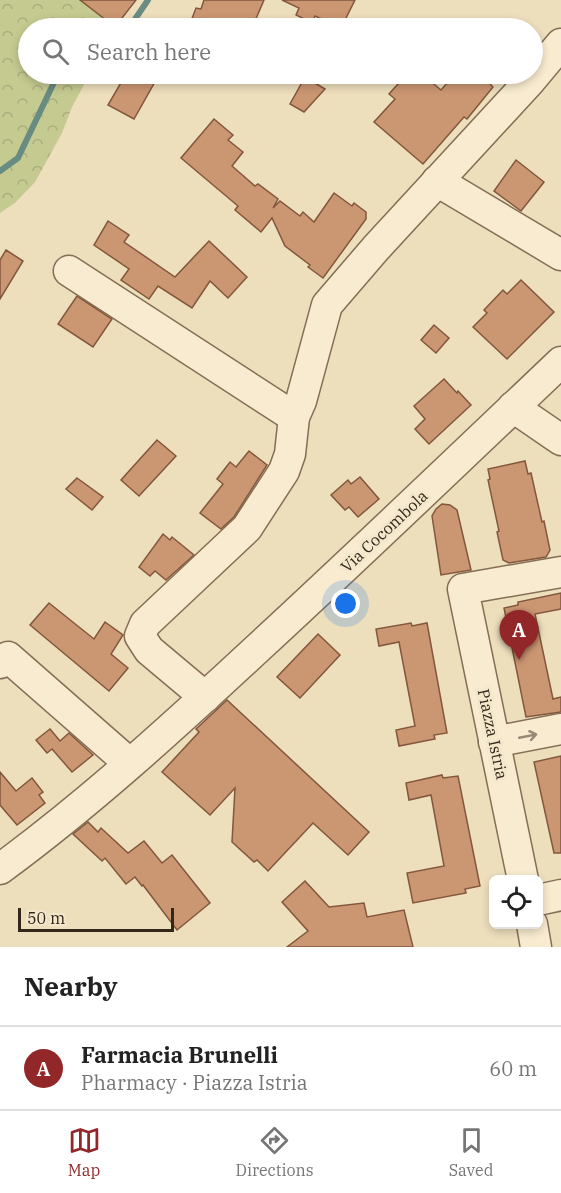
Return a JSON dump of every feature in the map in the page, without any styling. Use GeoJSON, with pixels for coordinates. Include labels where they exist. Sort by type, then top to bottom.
{"type":"FeatureCollection","features":[{"type":"Feature","properties":{"kind":"street"},"geometry":{"type":"LineString","coordinates":[[543,65],[561,44]]}},
{"type":"Feature","properties":{"kind":"street"},"geometry":{"type":"LineString","coordinates":[[205,697],[149,650],[140,636],[145,624],[247,528],[284,471],[290,454],[294,417],[301,401],[327,305],[376,248],[527,84]]}},
{"type":"Feature","properties":{"kind":"street"},"geometry":{"type":"LineString","coordinates":[[437,181],[561,255]]}},
{"type":"Feature","properties":{"kind":"street"},"geometry":{"type":"LineString","coordinates":[[69,271],[294,417]]}},
{"type":"Feature","properties":{"kind":"street","name":"Via Cocombola"},"geometry":{"type":"LineString","coordinates":[[0,869],[49,832],[205,697],[371,544],[561,362]]}},
{"type":"Feature","properties":{"kind":"street"},"geometry":{"type":"LineString","coordinates":[[513,407],[561,441]]}},
{"type":"Feature","properties":{"kind":"street","name":"Piazza Istria"},"geometry":{"type":"LineString","coordinates":[[522,875],[463,589],[561,572]]}},
{"type":"Feature","properties":{"kind":"street"},"geometry":{"type":"LineString","coordinates":[[0,663],[8,657],[129,764]]}},
{"type":"Feature","properties":{"kind":"street"},"geometry":{"type":"LineString","coordinates":[[494,742],[561,729]]}},
{"type":"Feature","properties":{"kind":"street"},"geometry":{"type":"LineString","coordinates":[[543,899],[561,895]]}},
{"type":"Feature","properties":{"kind":"street"},"geometry":{"type":"LineString","coordinates":[[533,929],[536,947]]}},
{"type":"Feature","properties":{"kind":"green space"},"geometry":{"type":"Polygon","coordinates":[[[0,0],[94,0],[111,12],[112,18],[18,18],[18,84],[84,84],[62,133],[35,182],[15,203],[0,213],[0,0]]]}},
{"type":"Feature","properties":{"kind":"building"},"geometry":{"type":"Polygon","coordinates":[[[80,0],[136,0],[122,18],[103,18],[80,0]]]}},
{"type":"Feature","properties":{"kind":"building"},"geometry":{"type":"Polygon","coordinates":[[[204,0],[264,0],[256,18],[192,18],[196,8],[201,9],[204,0]]]}},
{"type":"Feature","properties":{"kind":"building"},"geometry":{"type":"Polygon","coordinates":[[[282,0],[355,0],[346,18],[315,16],[314,18],[302,18],[296,15],[299,8],[282,0]]]}},
{"type":"Feature","properties":{"kind":"building"},"geometry":{"type":"Polygon","coordinates":[[[120,84],[154,84],[134,119],[108,105],[120,84]]]}},
{"type":"Feature","properties":{"kind":"building"},"geometry":{"type":"Polygon","coordinates":[[[301,84],[317,84],[325,89],[304,112],[290,104],[301,84]]]}},
{"type":"Feature","properties":{"kind":"building"},"geometry":{"type":"Polygon","coordinates":[[[398,84],[434,84],[441,90],[446,84],[490,84],[493,87],[467,119],[464,117],[423,164],[374,122],[395,99],[389,94],[398,84]]]}},
{"type":"Feature","properties":{"kind":"building"},"geometry":{"type":"Polygon","coordinates":[[[214,119],[233,135],[228,140],[243,152],[232,166],[255,186],[258,184],[278,199],[273,208],[280,201],[300,216],[303,212],[314,222],[334,193],[352,206],[354,203],[366,212],[366,219],[323,278],[285,246],[272,218],[261,232],[235,210],[238,206],[181,158],[214,119]]]}},
{"type":"Feature","properties":{"kind":"building"},"geometry":{"type":"Polygon","coordinates":[[[516,160],[544,182],[521,211],[494,191],[516,160]]]}},
{"type":"Feature","properties":{"kind":"building"},"geometry":{"type":"Polygon","coordinates":[[[108,221],[129,235],[124,242],[175,277],[209,241],[247,277],[228,298],[210,281],[192,308],[158,286],[149,299],[121,280],[129,269],[94,245],[108,221]]]}},
{"type":"Feature","properties":{"kind":"building"},"geometry":{"type":"Polygon","coordinates":[[[6,250],[23,261],[0,299],[0,260],[6,250]]]}},
{"type":"Feature","properties":{"kind":"building"},"geometry":{"type":"Polygon","coordinates":[[[521,280],[554,312],[507,359],[473,327],[487,313],[484,310],[503,290],[507,294],[521,280]]]}},
{"type":"Feature","properties":{"kind":"building"},"geometry":{"type":"Polygon","coordinates":[[[77,296],[112,319],[93,347],[58,324],[77,296]]]}},
{"type":"Feature","properties":{"kind":"building"},"geometry":{"type":"Polygon","coordinates":[[[434,325],[449,338],[436,353],[421,340],[434,325]]]}},
{"type":"Feature","properties":{"kind":"building"},"geometry":{"type":"Polygon","coordinates":[[[444,379],[471,405],[429,444],[415,429],[425,419],[414,406],[444,379]]]}},
{"type":"Feature","properties":{"kind":"building"},"geometry":{"type":"Polygon","coordinates":[[[157,440],[176,456],[139,496],[121,480],[157,440]]]}},
{"type":"Feature","properties":{"kind":"building"},"geometry":{"type":"Polygon","coordinates":[[[249,451],[267,465],[234,517],[221,529],[200,513],[223,484],[217,479],[230,462],[236,467],[249,451]]]}},
{"type":"Feature","properties":{"kind":"building"},"geometry":{"type":"Polygon","coordinates":[[[525,461],[528,474],[531,473],[550,550],[546,557],[509,563],[503,560],[488,469],[525,461]]]}},
{"type":"Feature","properties":{"kind":"building"},"geometry":{"type":"Polygon","coordinates":[[[360,477],[379,499],[358,517],[349,507],[345,510],[331,495],[348,480],[351,484],[360,477]]]}},
{"type":"Feature","properties":{"kind":"building"},"geometry":{"type":"Polygon","coordinates":[[[77,478],[103,497],[92,510],[66,489],[77,478]]]}},
{"type":"Feature","properties":{"kind":"building"},"geometry":{"type":"Polygon","coordinates":[[[442,504],[450,505],[457,510],[471,570],[441,575],[432,516],[442,504]]]}},
{"type":"Feature","properties":{"kind":"building"},"geometry":{"type":"Polygon","coordinates":[[[163,534],[170,540],[172,537],[194,555],[166,580],[155,571],[150,576],[139,567],[163,534]]]}},
{"type":"Feature","properties":{"kind":"building"},"geometry":{"type":"Polygon","coordinates":[[[561,593],[561,609],[535,614],[553,699],[561,697],[561,712],[526,717],[504,608],[518,605],[518,602],[561,593]]]}},
{"type":"Feature","properties":{"kind":"building"},"geometry":{"type":"Polygon","coordinates":[[[49,603],[94,639],[105,622],[123,635],[111,654],[128,668],[109,691],[30,625],[49,603]]]}},
{"type":"Feature","properties":{"kind":"building"},"geometry":{"type":"Polygon","coordinates":[[[411,623],[412,626],[427,623],[447,733],[434,735],[435,739],[399,746],[396,730],[415,726],[399,642],[379,646],[376,629],[411,623]]]}},
{"type":"Feature","properties":{"kind":"building"},"geometry":{"type":"Polygon","coordinates":[[[318,634],[340,655],[300,698],[277,677],[318,634]]]}},
{"type":"Feature","properties":{"kind":"building"},"geometry":{"type":"Polygon","coordinates":[[[227,700],[369,832],[348,855],[313,823],[268,871],[232,842],[235,788],[210,815],[162,772],[199,732],[196,729],[227,700]]]}},
{"type":"Feature","properties":{"kind":"building"},"geometry":{"type":"Polygon","coordinates":[[[50,729],[60,741],[69,733],[93,755],[72,772],[52,749],[47,753],[36,740],[50,729]]]}},
{"type":"Feature","properties":{"kind":"building"},"geometry":{"type":"Polygon","coordinates":[[[561,756],[561,853],[554,853],[534,762],[561,756]]]}},
{"type":"Feature","properties":{"kind":"building"},"geometry":{"type":"Polygon","coordinates":[[[0,772],[16,791],[32,778],[43,792],[39,795],[45,803],[17,825],[0,805],[0,772]]]}},
{"type":"Feature","properties":{"kind":"building"},"geometry":{"type":"Polygon","coordinates":[[[442,775],[443,778],[458,776],[480,886],[465,889],[466,893],[413,903],[407,873],[444,866],[431,795],[409,800],[406,783],[442,775]]]}},
{"type":"Feature","properties":{"kind":"building"},"geometry":{"type":"Polygon","coordinates":[[[88,822],[98,832],[101,828],[128,853],[144,841],[162,863],[172,855],[210,903],[177,930],[135,877],[126,884],[105,858],[102,861],[73,834],[88,822]]]}},
{"type":"Feature","properties":{"kind":"building"},"geometry":{"type":"Polygon","coordinates":[[[305,881],[329,907],[364,903],[367,917],[404,910],[413,947],[287,947],[308,931],[282,902],[305,881]]]}},
{"type":"Feature","properties":{"kind":"waterway"},"geometry":{"type":"LineString","coordinates":[[136,18],[148,0]]}},
{"type":"Feature","properties":{"kind":"waterway"},"geometry":{"type":"LineString","coordinates":[[0,171],[18,158],[53,84]]}},
{"type":"Feature","properties":{"kind":"place","name":"Farmacia Brunelli"},"geometry":{"type":"Point","coordinates":[519,660]}}]}
